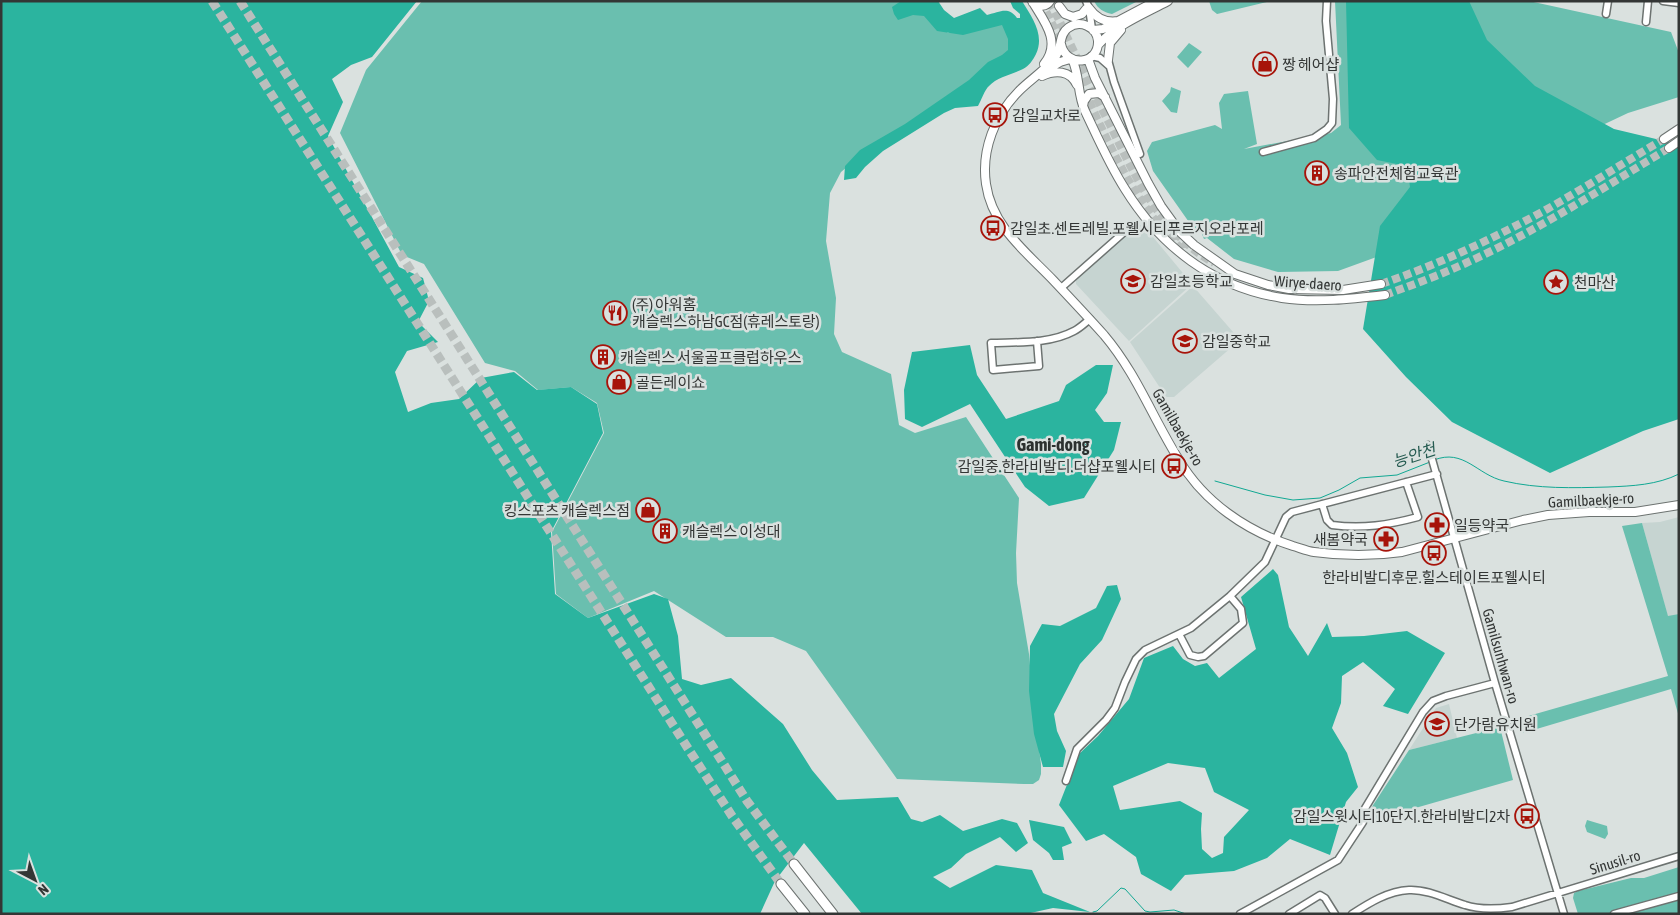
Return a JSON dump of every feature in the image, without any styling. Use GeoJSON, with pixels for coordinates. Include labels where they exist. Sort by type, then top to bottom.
{"type":"FeatureCollection","features":[{"type":"Feature","properties":{"kind":"highway"},"geometry":{"type":"LineString","coordinates":[[794,864],[833,914]]}},
{"type":"Feature","properties":{"kind":"highway"},"geometry":{"type":"LineString","coordinates":[[781,884],[805,914]]}},
{"type":"Feature","properties":{"kind":"main road"},"geometry":{"type":"LineString","coordinates":[[1033,2],[1036,6],[1045,6],[1050,1]]}},
{"type":"Feature","properties":{"kind":"main road"},"geometry":{"type":"LineString","coordinates":[[1093,30],[1103,29],[1156,1]]}},
{"type":"Feature","properties":{"kind":"main road"},"geometry":{"type":"LineString","coordinates":[[1045,69],[1066,59],[1079,61],[1090,58],[1107,35],[1168,1]]}},
{"type":"Feature","properties":{"kind":"main road"},"geometry":{"type":"LineString","coordinates":[[1019,91],[1026,80],[1041,68],[1050,54],[1053,42],[1033,2]]}},
{"type":"Feature","properties":{"kind":"main road"},"geometry":{"type":"LineString","coordinates":[[1058,4],[1065,14],[1073,18],[1082,14],[1087,6]]}},
{"type":"Feature","properties":{"kind":"main road"},"geometry":{"type":"LineString","coordinates":[[1058,4],[1066,18],[1076,24],[1084,24],[1093,30],[1097,37],[1098,45],[1109,63]]}},
{"type":"Feature","properties":{"kind":"main road"},"geometry":{"type":"LineString","coordinates":[[1087,6],[1101,19],[1112,22],[1120,20]]}},
{"type":"Feature","properties":{"kind":"main road"},"geometry":{"type":"LineString","coordinates":[[1045,69],[1060,52],[1061,42],[1066,30],[1085,17],[1087,6]]}},
{"type":"Feature","properties":{"kind":"main road"},"geometry":{"type":"LineString","coordinates":[[1043,19],[1061,42],[1064,52],[1071,59]]}},
{"type":"Feature","properties":{"kind":"main road"},"geometry":{"type":"LineString","coordinates":[[1109,63],[1110,43],[1131,20]]}},
{"type":"Feature","properties":{"kind":"main road","name":"Wirye-daero"},"geometry":{"type":"LineString","coordinates":[[1090,58],[1095,78],[1161,206],[1179,231],[1211,258],[1236,274],[1268,285],[1289,289],[1343,290],[1381,284]]}},
{"type":"Feature","properties":{"kind":"main road","name":"Wirye-daero"},"geometry":{"type":"LineString","coordinates":[[1071,59],[1077,71],[1083,108],[1124,188],[1167,243],[1196,266],[1231,284],[1282,298],[1323,301],[1385,295]]}},
{"type":"Feature","properties":{"kind":"main road","name":"Gamilbaekje-ro"},"geometry":{"type":"LineString","coordinates":[[1045,69],[1019,91],[1000,114],[994,126],[987,154],[986,184],[993,211],[1008,235],[1090,319],[1126,362],[1180,462],[1201,490],[1216,505],[1244,524],[1276,540],[1312,552],[1384,555],[1548,515],[1588,512],[1635,512],[1679,505]]}},
{"type":"Feature","properties":{"kind":"main road"},"geometry":{"type":"LineString","coordinates":[[1019,91],[1049,72],[1060,71],[1072,77],[1079,89]]}},
{"type":"Feature","properties":{"kind":"main road"},"geometry":{"type":"LineString","coordinates":[[1083,108],[1084,101],[1089,94],[1099,93],[1106,98]]}},
{"type":"Feature","properties":{"kind":"main road"},"geometry":{"type":"LineString","coordinates":[[1664,139],[1679,129]]}},
{"type":"Feature","properties":{"kind":"main road"},"geometry":{"type":"LineString","coordinates":[[1669,148],[1679,141]]}},
{"type":"Feature","properties":{"kind":"street"},"geometry":{"type":"LineString","coordinates":[[1263,152],[1314,138],[1327,129],[1332,122],[1333,98],[1326,1]]}},
{"type":"Feature","properties":{"kind":"street"},"geometry":{"type":"LineString","coordinates":[[1606,14],[1608,1]]}},
{"type":"Feature","properties":{"kind":"street"},"geometry":{"type":"LineString","coordinates":[[1646,22],[1648,1]]}},
{"type":"Feature","properties":{"kind":"street"},"geometry":{"type":"LineString","coordinates":[[1663,1],[1679,3]]}},
{"type":"Feature","properties":{"kind":"street"},"geometry":{"type":"LineString","coordinates":[[1087,6],[1093,30]]}},
{"type":"Feature","properties":{"kind":"street"},"geometry":{"type":"LineString","coordinates":[[1090,58],[1100,58],[1109,63],[1140,154]]}},
{"type":"Feature","properties":{"kind":"street"},"geometry":{"type":"LineString","coordinates":[[1061,288],[1130,227]]}},
{"type":"Feature","properties":{"kind":"street"},"geometry":{"type":"LineString","coordinates":[[1037,341],[1039,366],[993,370],[991,344],[1037,341],[1059,337],[1074,331],[1090,319]]}},
{"type":"Feature","properties":{"kind":"street","name":"Gamilsunhwan-ro"},"geometry":{"type":"LineString","coordinates":[[1428,445],[1564,914]]}},
{"type":"Feature","properties":{"kind":"street"},"geometry":{"type":"LineString","coordinates":[[1066,781],[1077,749],[1106,720],[1114,708],[1124,682],[1136,659],[1145,650],[1191,628],[1230,596],[1265,562],[1286,517],[1292,512],[1406,482],[1436,471]]}},
{"type":"Feature","properties":{"kind":"street"},"geometry":{"type":"LineString","coordinates":[[1322,504],[1327,520],[1332,525],[1374,526],[1400,522],[1418,517],[1406,482]]}},
{"type":"Feature","properties":{"kind":"street"},"geometry":{"type":"LineString","coordinates":[[1179,634],[1190,655],[1204,656],[1243,623],[1241,609],[1230,596]]}},
{"type":"Feature","properties":{"kind":"street"},"geometry":{"type":"LineString","coordinates":[[1240,914],[1338,860],[1363,822],[1361,815],[1423,712],[1432,701],[1496,683]]}},
{"type":"Feature","properties":{"kind":"street","name":"Sinusil-ro"},"geometry":{"type":"LineString","coordinates":[[1352,914],[1367,904],[1389,894],[1410,890],[1432,894],[1468,906],[1497,909],[1512,907],[1678,858]]}},
{"type":"Feature","properties":{"kind":"street"},"geometry":{"type":"LineString","coordinates":[[1289,914],[1320,895],[1325,898],[1335,914]]}},
{"type":"Feature","properties":{"kind":"street"},"geometry":{"type":"LineString","coordinates":[[1614,914],[1679,896]]}},
{"type":"Feature","properties":{"kind":"shaded area","name":"감일초등학교"},"geometry":{"type":"Polygon","coordinates":[[[1138,225],[1143,225],[1192,284],[1129,341],[1076,284],[1076,279],[1138,225]]]}},
{"type":"Feature","properties":{"kind":"shaded area","name":"감일중학교"},"geometry":{"type":"Polygon","coordinates":[[[1193,286],[1240,340],[1174,397],[1166,397],[1130,342],[1193,286]]]}},
{"type":"Feature","properties":{"kind":"shaded area"},"geometry":{"type":"Polygon","coordinates":[[[1679,517],[1679,614],[1668,617],[1642,523],[1660,522],[1679,517]]]}},
{"type":"Feature","properties":{"kind":"shaded area"},"geometry":{"type":"Polygon","coordinates":[[[1449,704],[1457,738],[1409,750],[1436,708],[1449,704]]]}},
{"type":"Feature","properties":{"kind":"green space"},"geometry":{"type":"Polygon","coordinates":[[[1,1],[417,1],[372,57],[351,65],[332,79],[343,102],[328,136],[399,267],[423,278],[429,301],[418,322],[438,342],[407,351],[395,372],[408,412],[431,403],[459,399],[481,378],[514,372],[537,390],[571,387],[597,404],[603,433],[551,532],[555,594],[588,618],[654,594],[668,599],[678,636],[682,679],[701,685],[731,678],[783,724],[812,770],[837,800],[898,797],[911,819],[922,822],[940,815],[963,831],[1002,819],[1017,823],[1028,843],[1016,852],[1000,837],[966,854],[951,868],[933,877],[950,888],[996,865],[1032,870],[1043,893],[1090,912],[1053,908],[1026,914],[862,914],[804,843],[775,881],[760,914],[1,914],[1,1]]]}},
{"type":"Feature","properties":{"kind":"green space"},"geometry":{"type":"Polygon","coordinates":[[[422,1],[921,1],[925,10],[948,33],[1005,16],[1012,53],[960,96],[872,146],[841,172],[830,193],[826,241],[836,298],[834,334],[842,352],[891,374],[899,425],[915,433],[966,417],[1019,498],[1016,553],[1017,583],[1029,654],[1041,764],[1039,780],[1033,784],[1024,784],[897,779],[806,651],[773,637],[726,637],[654,591],[588,618],[556,594],[552,532],[604,433],[597,403],[571,387],[538,390],[515,371],[485,363],[424,264],[402,255],[340,133],[366,70],[422,1]]]}},
{"type":"Feature","properties":{"kind":"green space"},"geometry":{"type":"Polygon","coordinates":[[[901,1],[938,1],[944,10],[954,18],[980,8],[987,15],[1007,11],[1020,18],[1020,14],[1013,8],[1010,1],[1022,1],[1030,13],[1038,33],[1039,40],[1036,54],[1031,63],[1023,69],[992,83],[978,106],[955,108],[944,113],[883,151],[856,178],[844,180],[845,166],[860,150],[905,124],[969,80],[988,62],[1008,50],[1008,39],[1002,25],[963,35],[937,31],[924,16],[913,15],[898,20],[892,7],[901,1]]]}},
{"type":"Feature","properties":{"kind":"green space"},"geometry":{"type":"Polygon","coordinates":[[[1094,1],[1138,1],[1112,14],[1101,10],[1094,1]]]}},
{"type":"Feature","properties":{"kind":"green space"},"geometry":{"type":"Polygon","coordinates":[[[1209,1],[1271,1],[1217,14],[1212,10],[1209,1]]]}},
{"type":"Feature","properties":{"kind":"green space"},"geometry":{"type":"Polygon","coordinates":[[[1335,1],[1529,1],[1671,32],[1679,53],[1679,97],[1628,113],[1573,139],[1382,255],[1338,271],[1278,272],[1234,259],[1207,238],[1204,239],[1202,234],[1191,225],[1153,171],[1147,151],[1152,142],[1215,125],[1222,129],[1219,103],[1224,94],[1248,91],[1257,144],[1244,149],[1331,133],[1341,125],[1335,1]]]}},
{"type":"Feature","properties":{"kind":"green space"},"geometry":{"type":"Polygon","coordinates":[[[1346,1],[1469,1],[1487,40],[1535,86],[1614,129],[1679,146],[1679,419],[1643,431],[1550,473],[1452,422],[1406,377],[1363,329],[1380,226],[1410,187],[1407,166],[1377,160],[1349,128],[1346,1]]]}},
{"type":"Feature","properties":{"kind":"green space"},"geometry":{"type":"Polygon","coordinates":[[[1189,43],[1202,52],[1188,68],[1177,57],[1189,43]]]}},
{"type":"Feature","properties":{"kind":"green space"},"geometry":{"type":"Polygon","coordinates":[[[1171,87],[1181,91],[1177,113],[1171,112],[1162,101],[1170,92],[1171,87]]]}},
{"type":"Feature","properties":{"kind":"green space"},"geometry":{"type":"Polygon","coordinates":[[[970,345],[977,375],[1006,419],[1059,401],[1066,385],[1096,365],[1113,365],[1107,393],[1095,410],[1104,422],[1121,422],[1114,450],[1084,498],[1049,506],[1025,487],[970,404],[922,427],[905,419],[904,390],[912,352],[970,345]]]}},
{"type":"Feature","properties":{"kind":"green space"},"geometry":{"type":"Polygon","coordinates":[[[1642,523],[1668,616],[1679,614],[1679,717],[1671,689],[1523,733],[1518,719],[1668,676],[1622,526],[1642,523]]]}},
{"type":"Feature","properties":{"kind":"green space"},"geometry":{"type":"Polygon","coordinates":[[[1273,569],[1278,575],[1289,627],[1308,656],[1327,623],[1332,637],[1364,636],[1407,631],[1445,653],[1408,714],[1383,706],[1395,689],[1363,662],[1342,676],[1341,703],[1332,728],[1347,753],[1358,787],[1346,802],[1330,855],[1290,839],[1267,858],[1234,871],[1185,875],[1171,891],[1141,874],[1136,857],[1104,834],[1086,841],[1059,805],[1079,754],[1098,736],[1129,699],[1144,658],[1173,646],[1183,659],[1195,666],[1207,663],[1219,678],[1256,649],[1241,597],[1273,569]],[[1168,763],[1113,786],[1120,810],[1180,801],[1202,813],[1202,849],[1212,858],[1223,853],[1224,837],[1249,810],[1214,792],[1205,768],[1168,763]]]}},
{"type":"Feature","properties":{"kind":"green space"},"geometry":{"type":"Polygon","coordinates":[[[1117,585],[1121,599],[1102,640],[1080,664],[1054,714],[1057,731],[1066,751],[1063,767],[1043,767],[1034,734],[1029,691],[1030,646],[1042,624],[1060,626],[1096,608],[1107,586],[1117,585]]]}},
{"type":"Feature","properties":{"kind":"green space"},"geometry":{"type":"Polygon","coordinates":[[[1500,727],[1513,780],[1370,821],[1366,816],[1409,750],[1500,727]]]}},
{"type":"Feature","properties":{"kind":"green space"},"geometry":{"type":"Polygon","coordinates":[[[1029,820],[1064,827],[1072,843],[1062,847],[1064,860],[1053,860],[1049,853],[1033,840],[1029,820]]]}},
{"type":"Feature","properties":{"kind":"green space"},"geometry":{"type":"Polygon","coordinates":[[[1587,820],[1607,826],[1608,834],[1605,839],[1587,832],[1585,826],[1587,820]]]}},
{"type":"Feature","properties":{"kind":"green space"},"geometry":{"type":"Polygon","coordinates":[[[1679,867],[1679,914],[1578,914],[1573,898],[1574,893],[1578,891],[1631,878],[1644,878],[1679,867]]]}},
{"type":"Feature","properties":{"kind":"waterway","name":"능안천"},"geometry":{"type":"LineString","coordinates":[[1434,460],[1454,457],[1494,478],[1517,484],[1543,487],[1582,488],[1635,485],[1662,481],[1679,474]]}},
{"type":"Feature","properties":{"kind":"waterway","name":"능안천"},"geometry":{"type":"LineString","coordinates":[[1215,481],[1265,495],[1293,500],[1320,498],[1360,478],[1397,475],[1430,462]]}},
{"type":"Feature","properties":{"kind":"waterway"},"geometry":{"type":"LineString","coordinates":[[1093,912],[1097,911],[1121,888],[1125,889],[1145,911],[1174,910],[1186,914]]}},
{"type":"Feature","properties":{"kind":"waterway"},"geometry":{"type":"LineString","coordinates":[[1651,914],[1662,914]]}},
{"type":"Feature","properties":{"kind":"tunnel"},"geometry":{"type":"LineString","coordinates":[[212,1],[689,750],[732,816],[781,884]]}},
{"type":"Feature","properties":{"kind":"tunnel"},"geometry":{"type":"LineString","coordinates":[[240,1],[747,801],[794,864]]}},
{"type":"Feature","properties":{"kind":"tunnel"},"geometry":{"type":"LineString","coordinates":[[1041,1],[1062,44]]}},
{"type":"Feature","properties":{"kind":"tunnel"},"geometry":{"type":"LineString","coordinates":[[1050,1],[1140,183],[1164,220],[1195,251],[1214,263]]}},
{"type":"Feature","properties":{"kind":"tunnel"},"geometry":{"type":"LineString","coordinates":[[1079,80],[1112,149],[1137,194],[1151,215],[1185,252]]}},
{"type":"Feature","properties":{"kind":"tunnel"},"geometry":{"type":"LineString","coordinates":[[1381,284],[1443,260],[1542,212],[1664,139]]}},
{"type":"Feature","properties":{"kind":"tunnel"},"geometry":{"type":"LineString","coordinates":[[1385,295],[1426,280],[1492,251],[1569,208],[1669,148]]}},
{"type":"Feature","properties":{"kind":"place","name":"짱 헤어샵"},"geometry":{"type":"Point","coordinates":[1265,64]}},
{"type":"Feature","properties":{"kind":"place","name":"감일교차로"},"geometry":{"type":"Point","coordinates":[995,115]}},
{"type":"Feature","properties":{"kind":"place","name":"송파안전체험교육관"},"geometry":{"type":"Point","coordinates":[1317,173]}},
{"type":"Feature","properties":{"kind":"place","name":"감일초.센트레빌.포웰시티푸르지오라포레"},"geometry":{"type":"Point","coordinates":[993,228]}},
{"type":"Feature","properties":{"kind":"place","name":"감일초등학교"},"geometry":{"type":"Point","coordinates":[1133,281]}},
{"type":"Feature","properties":{"kind":"place","name":"천마산"},"geometry":{"type":"Point","coordinates":[1556,282]}},
{"type":"Feature","properties":{"kind":"place","name":"(주) 아워홈 캐슬렉스하남GC점(휴레스토랑)"},"geometry":{"type":"Point","coordinates":[615,313]}},
{"type":"Feature","properties":{"kind":"place","name":"감일중학교"},"geometry":{"type":"Point","coordinates":[1185,341]}},
{"type":"Feature","properties":{"kind":"place","name":"캐슬렉스 서울골프클럽하우스"},"geometry":{"type":"Point","coordinates":[603,357]}},
{"type":"Feature","properties":{"kind":"place","name":"골든레이쇼"},"geometry":{"type":"Point","coordinates":[619,382]}},
{"type":"Feature","properties":{"kind":"place","name":"감일중.한라비발디.더샵포웰시티"},"geometry":{"type":"Point","coordinates":[1174,466]}},
{"type":"Feature","properties":{"kind":"place","name":"킹스포츠 캐슬렉스점"},"geometry":{"type":"Point","coordinates":[648,510]}},
{"type":"Feature","properties":{"kind":"place","name":"일등약국"},"geometry":{"type":"Point","coordinates":[1437,525]}},
{"type":"Feature","properties":{"kind":"place","name":"캐슬렉스 이성대"},"geometry":{"type":"Point","coordinates":[665,531]}},
{"type":"Feature","properties":{"kind":"place","name":"새봄약국"},"geometry":{"type":"Point","coordinates":[1386,539]}},
{"type":"Feature","properties":{"kind":"place","name":"한라비발디후문.힐스테이트포웰시티"},"geometry":{"type":"Point","coordinates":[1434,553]}},
{"type":"Feature","properties":{"kind":"place","name":"단가람유치원"},"geometry":{"type":"Point","coordinates":[1437,724]}},
{"type":"Feature","properties":{"kind":"place","name":"감일스윗시티10단지.한라비발디2차"},"geometry":{"type":"Point","coordinates":[1527,816]}},
{"type":"Feature","properties":{"kind":"district","name":"Gami-dong"},"geometry":{"type":"Point","coordinates":[1053,444]}}]}
